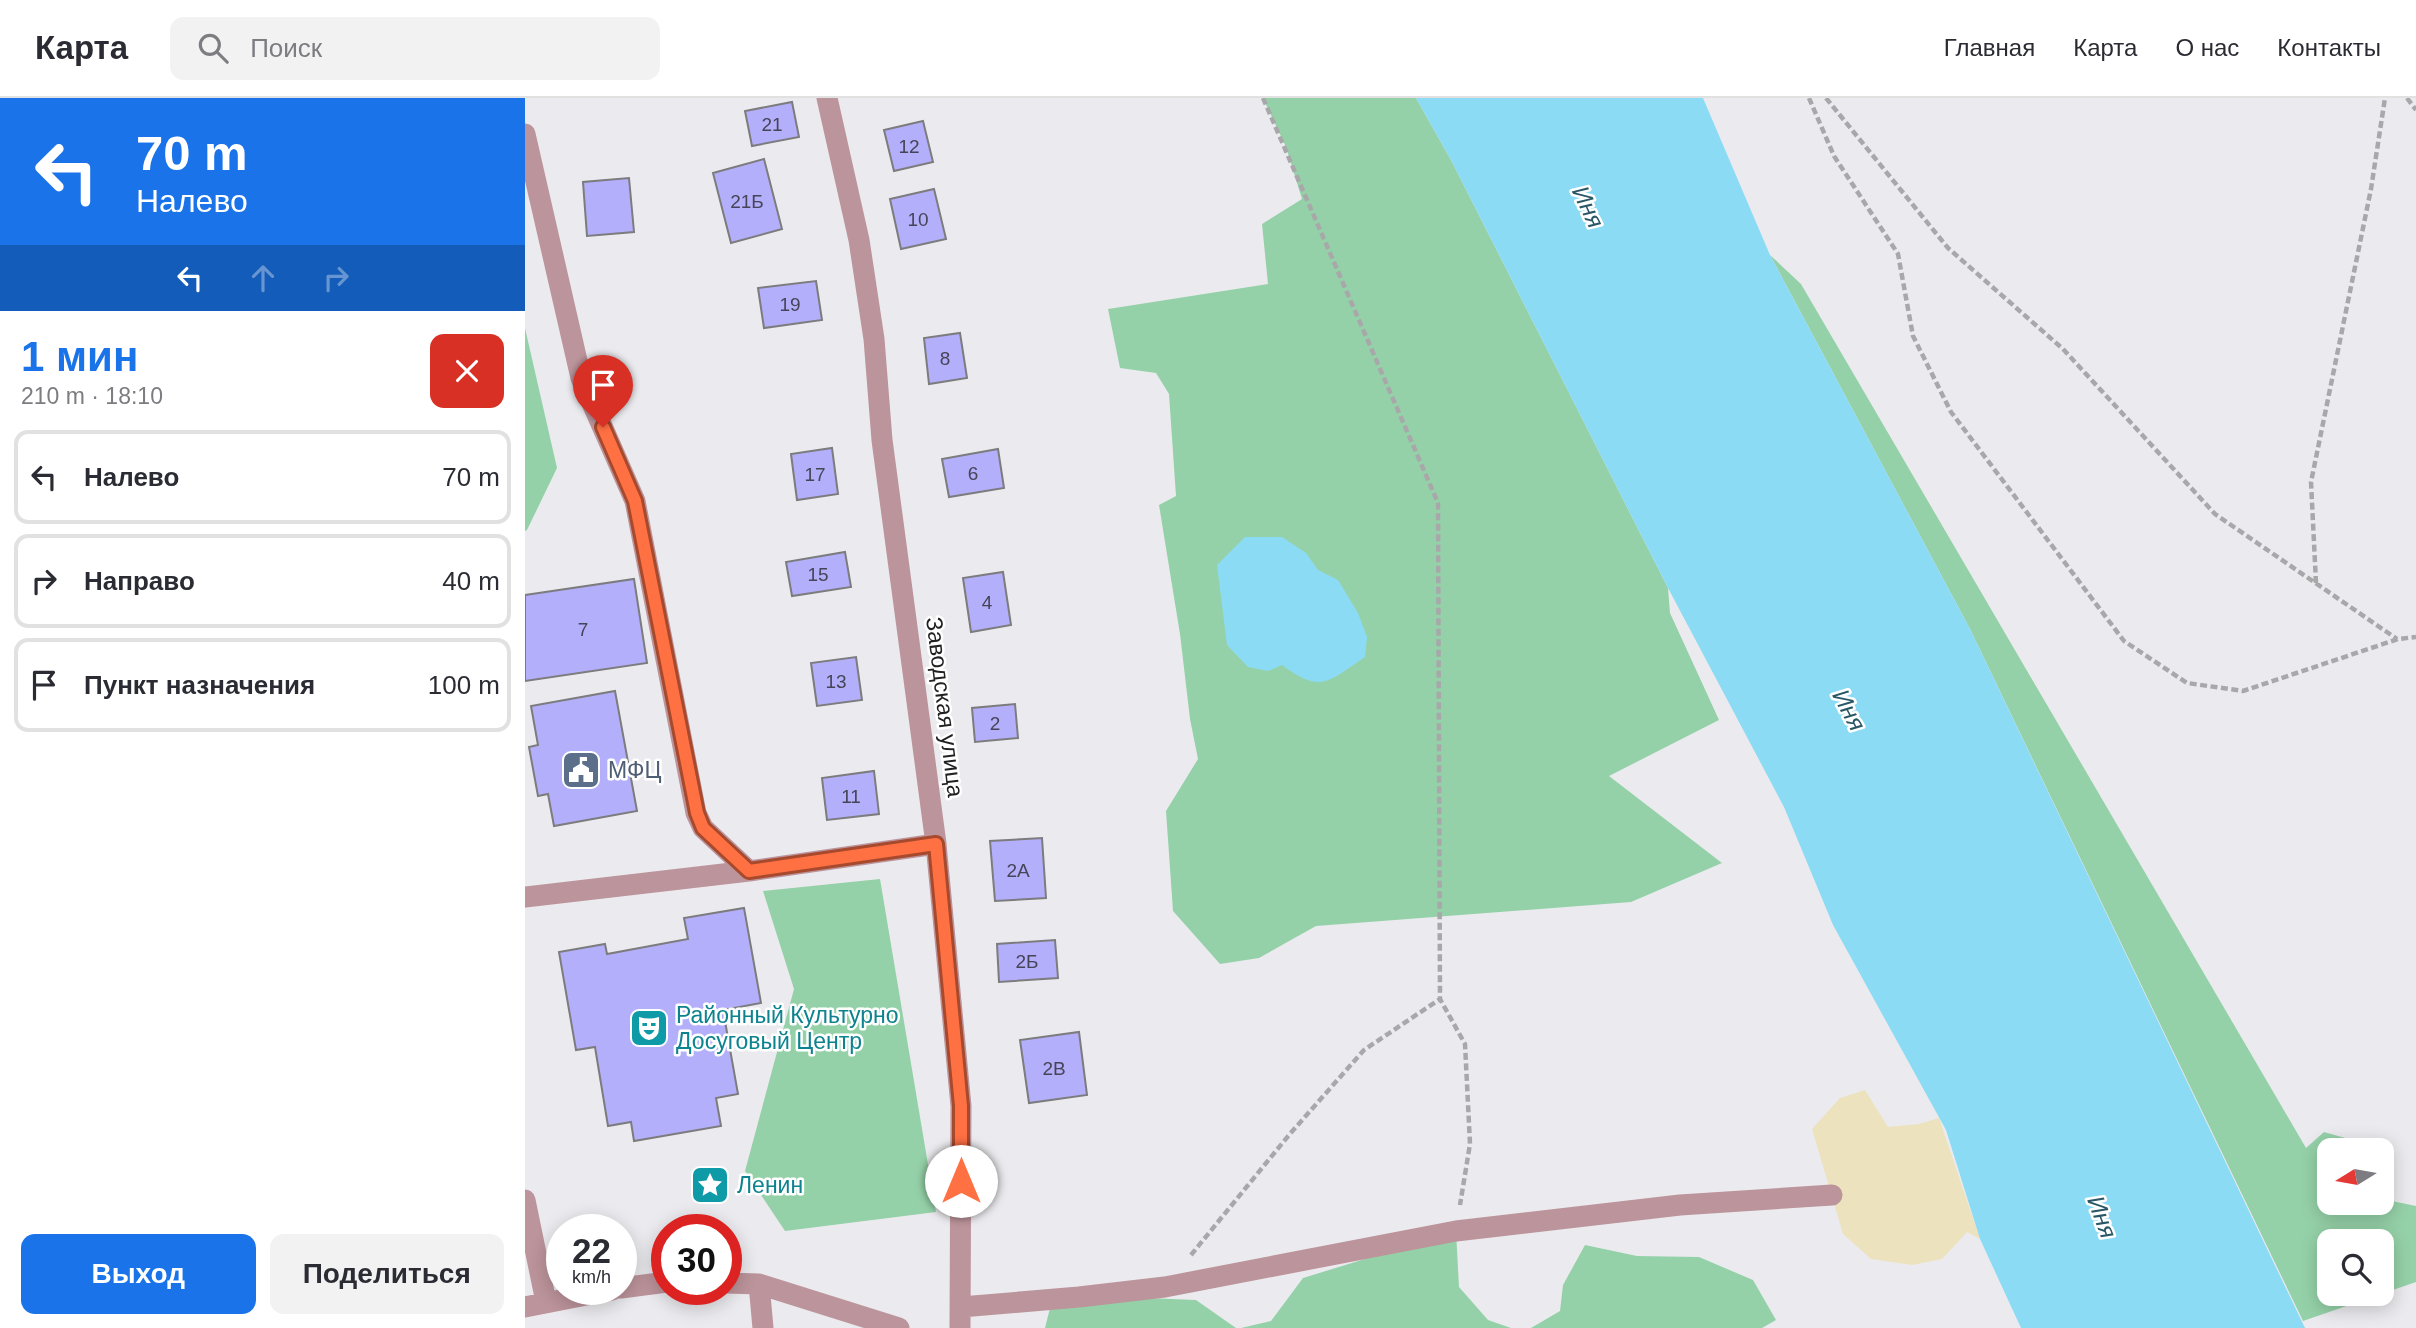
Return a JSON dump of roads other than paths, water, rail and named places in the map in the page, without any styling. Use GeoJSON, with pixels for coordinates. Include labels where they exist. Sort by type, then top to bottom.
{"type":"FeatureCollection","features":[{"type":"Feature","properties":{"kind":"street","name":"Заводская улица"},"geometry":{"type":"LineString","coordinates":[[827,98],[859,240],[872,327],[882,440],[936,844],[961,1106],[960,1317]]}},
{"type":"Feature","properties":{"kind":"street"},"geometry":{"type":"LineString","coordinates":[[525,134],[581,378],[635,501],[697,813],[703,828],[749,871]]}},
{"type":"Feature","properties":{"kind":"street"},"geometry":{"type":"LineString","coordinates":[[525,897],[749,871],[936,844]]}},
{"type":"Feature","properties":{"kind":"street"},"geometry":{"type":"LineString","coordinates":[[960,1317],[1079,1297],[1165,1287],[1455,1231],[1679,1205],[1832,1195]]}},
{"type":"Feature","properties":{"kind":"street"},"geometry":{"type":"LineString","coordinates":[[525,1200],[546,1303],[525,1307]]}},
{"type":"Feature","properties":{"kind":"street"},"geometry":{"type":"LineString","coordinates":[[742,1283],[759,1283],[899,1328]]}},
{"type":"Feature","properties":{"kind":"street"},"geometry":{"type":"LineString","coordinates":[[759,1283],[763,1328]]}},
{"type":"Feature","properties":{"kind":"water","name":"Иня"},"geometry":{"type":"Polygon","coordinates":[[[1416,98],[1703,98],[1770,255],[1970,629],[2305,1328],[2021,1328],[1980,1239],[1946,1130],[1833,925],[1784,807],[1668,588],[1451,160],[1416,98]]]}},
{"type":"Feature","properties":{"kind":"water"},"geometry":{"type":"Polygon","coordinates":[[[1245,537],[1282,537],[1306,553],[1318,570],[1338,580],[1358,613],[1367,637],[1365,657],[1333,678],[1316,682],[1306,680],[1282,665],[1268,671],[1248,667],[1227,645],[1217,565],[1245,537]]]}},
{"type":"Feature","properties":{"kind":"place","name":"МФЦ"},"geometry":{"type":"Point","coordinates":[581,770]}},
{"type":"Feature","properties":{"kind":"place","name":"Районный Культурно Досуговый Центр"},"geometry":{"type":"Point","coordinates":[649,1028]}},
{"type":"Feature","properties":{"kind":"place","name":"Ленин"},"geometry":{"type":"Point","coordinates":[710,1185]}}]}
